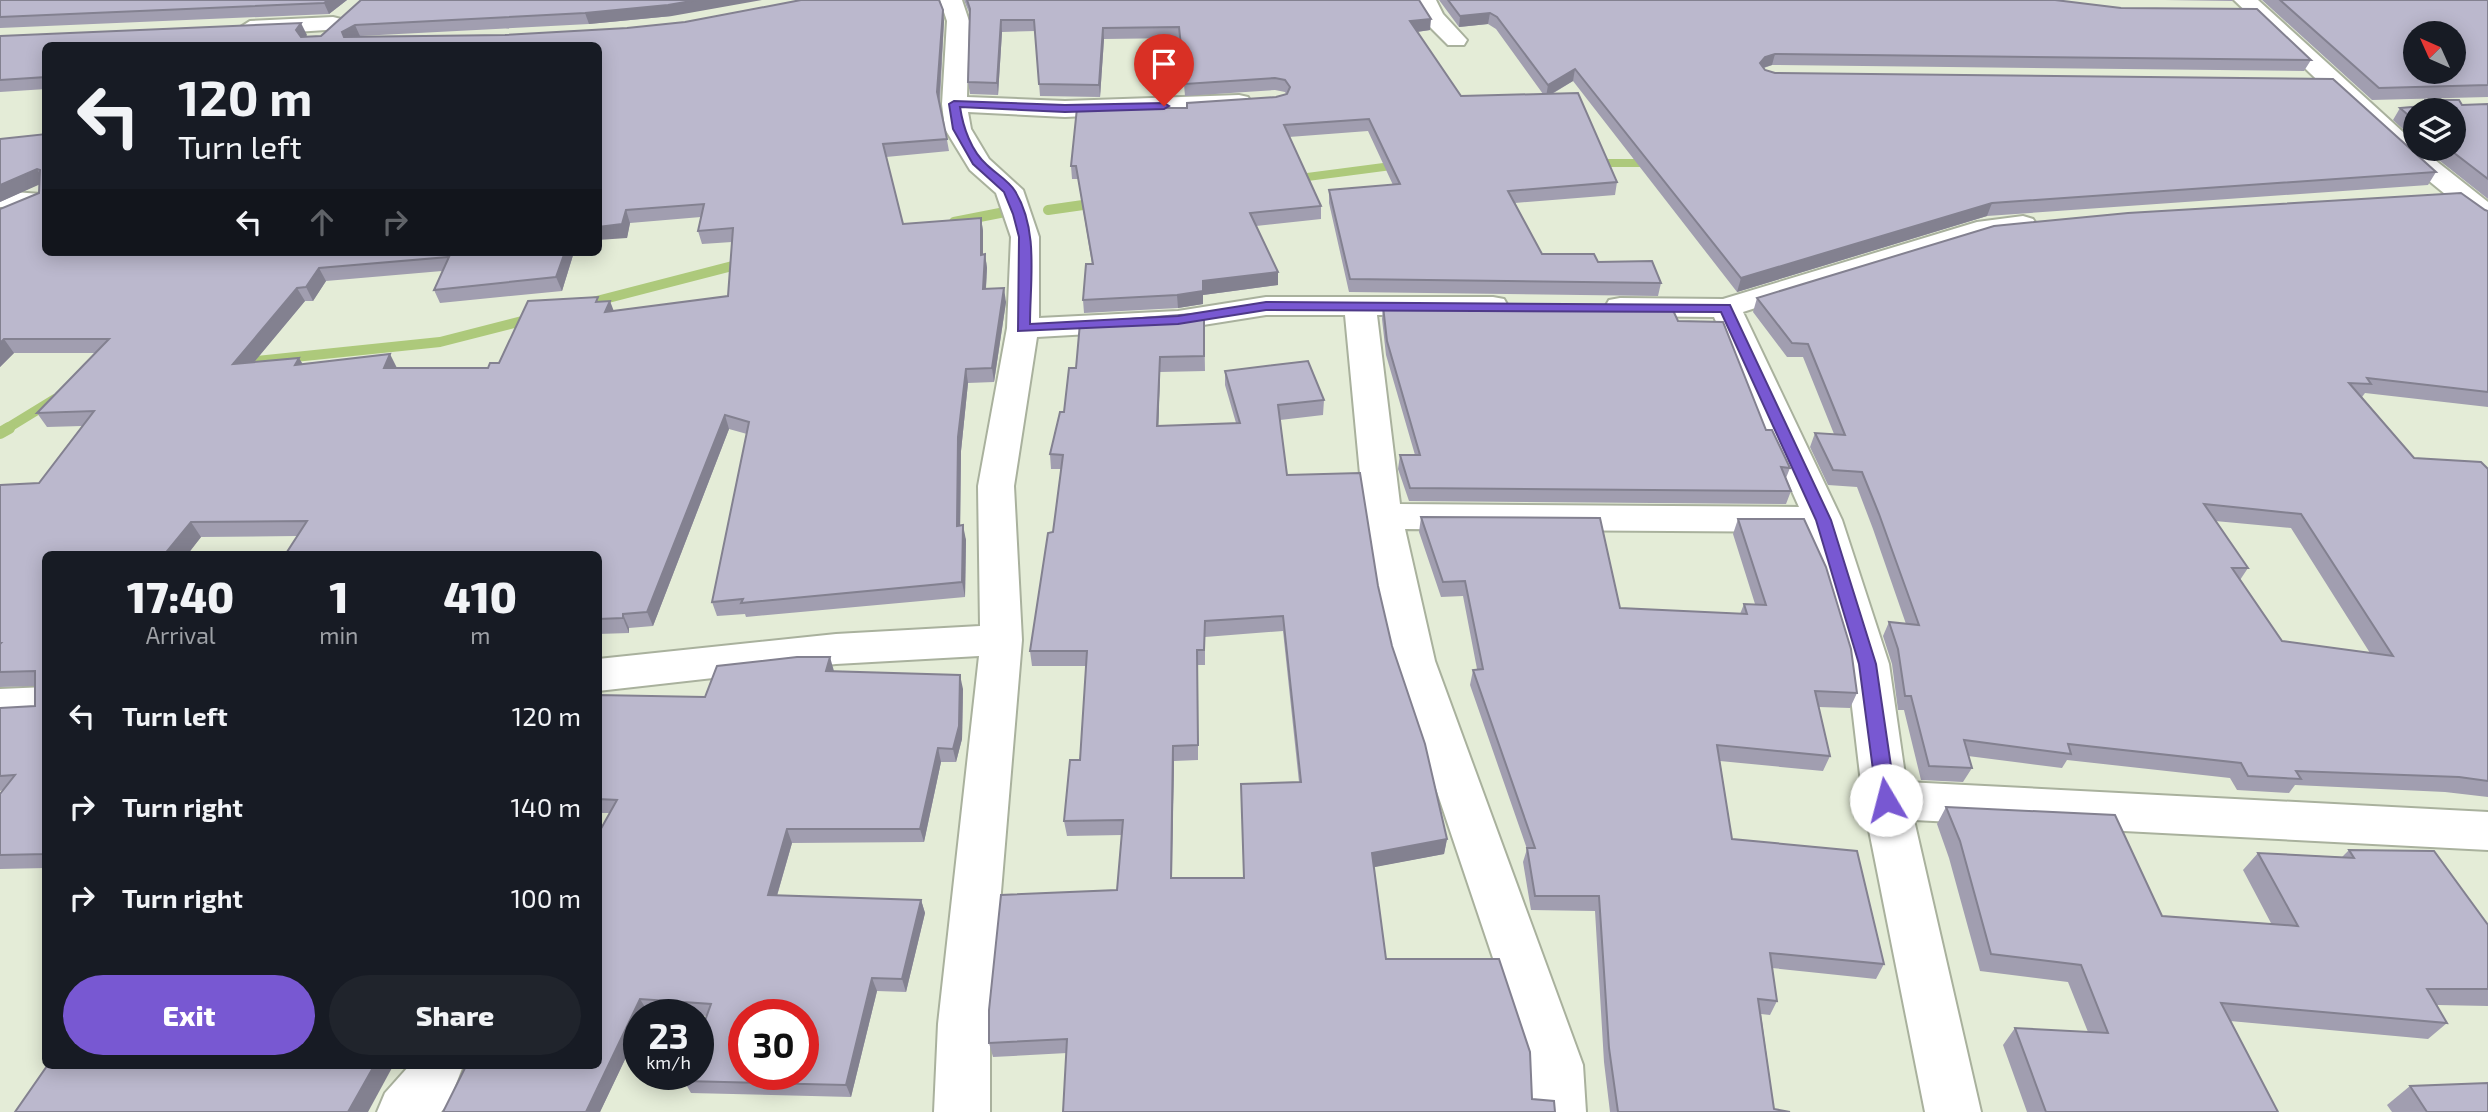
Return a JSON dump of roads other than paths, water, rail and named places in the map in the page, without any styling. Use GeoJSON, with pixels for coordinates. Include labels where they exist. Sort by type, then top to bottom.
{"type":"FeatureCollection","features":[{"type":"Feature","properties":{"kind":"street"},"geometry":{"type":"LineString","coordinates":[[951,0],[958,21],[954,104],[958,129],[979,164],[1009,190],[1025,237],[1023,328],[996,486],[1001,640],[964,1024],[962,1112]]}},
{"type":"Feature","properties":{"kind":"street"},"geometry":{"type":"LineString","coordinates":[[1425,0],[1433,17],[1456,40]]}},
{"type":"Feature","properties":{"kind":"street"},"geometry":{"type":"LineString","coordinates":[[2220,11],[2252,6],[2364,111],[2458,194],[2488,215]]}},
{"type":"Feature","properties":{"kind":"street"},"geometry":{"type":"LineString","coordinates":[[314,42],[353,8]]}},
{"type":"Feature","properties":{"kind":"street"},"geometry":{"type":"LineString","coordinates":[[222,29],[333,24]]}},
{"type":"Feature","properties":{"kind":"street"},"geometry":{"type":"LineString","coordinates":[[2292,80],[2333,81]]}},
{"type":"Feature","properties":{"kind":"street"},"geometry":{"type":"LineString","coordinates":[[954,104],[1077,108],[1261,101]]}},
{"type":"Feature","properties":{"kind":"street"},"geometry":{"type":"LineString","coordinates":[[2364,111],[2402,110]]}},
{"type":"Feature","properties":{"kind":"street"},"geometry":{"type":"LineString","coordinates":[[2418,197],[2458,194]]}},
{"type":"Feature","properties":{"kind":"street"},"geometry":{"type":"LineString","coordinates":[[0,199],[38,196]]}},
{"type":"Feature","properties":{"kind":"street"},"geometry":{"type":"LineString","coordinates":[[0,216],[38,196]]}},
{"type":"Feature","properties":{"kind":"street"},"geometry":{"type":"LineString","coordinates":[[1589,307],[1725,308],[1913,248],[1987,228],[2054,222]]}},
{"type":"Feature","properties":{"kind":"street"},"geometry":{"type":"LineString","coordinates":[[1023,328],[1178,320],[1266,306],[1521,306]]}},
{"type":"Feature","properties":{"kind":"street"},"geometry":{"type":"LineString","coordinates":[[1360,306],[1383,516],[1413,662],[1556,1065],[1558,1112]]}},
{"type":"Feature","properties":{"kind":"street"},"geometry":{"type":"LineString","coordinates":[[1725,308],[1823,520],[1868,664],[1886,800],[1953,1112]]}},
{"type":"Feature","properties":{"kind":"street"},"geometry":{"type":"LineString","coordinates":[[1383,516],[1823,520]]}},
{"type":"Feature","properties":{"kind":"street"},"geometry":{"type":"LineString","coordinates":[[602,677],[836,649],[1001,640]]}},
{"type":"Feature","properties":{"kind":"street"},"geometry":{"type":"LineString","coordinates":[[0,705],[42,703]]}},
{"type":"Feature","properties":{"kind":"street"},"geometry":{"type":"LineString","coordinates":[[1886,800],[2484,836]]}},
{"type":"Feature","properties":{"kind":"street"},"geometry":{"type":"LineString","coordinates":[[405,1112],[429,1085],[435,1069]]}},
{"type":"Feature","properties":{"kind":"waterway"},"geometry":{"type":"LineString","coordinates":[[1595,163],[1654,163]]}},
{"type":"Feature","properties":{"kind":"waterway"},"geometry":{"type":"LineString","coordinates":[[1292,179],[1399,165]]}},
{"type":"Feature","properties":{"kind":"waterway"},"geometry":{"type":"LineString","coordinates":[[1048,210],[1097,203]]}},
{"type":"Feature","properties":{"kind":"waterway"},"geometry":{"type":"LineString","coordinates":[[954,222],[1005,212]]}},
{"type":"Feature","properties":{"kind":"waterway"},"geometry":{"type":"LineString","coordinates":[[585,304],[744,263]]}},
{"type":"Feature","properties":{"kind":"waterway"},"geometry":{"type":"LineString","coordinates":[[238,363],[440,342],[534,318]]}},
{"type":"Feature","properties":{"kind":"waterway"},"geometry":{"type":"LineString","coordinates":[[6,429],[55,399]]}},
{"type":"Feature","properties":{"kind":"waterway"},"geometry":{"type":"LineString","coordinates":[[0,433],[9,428]]}}]}
